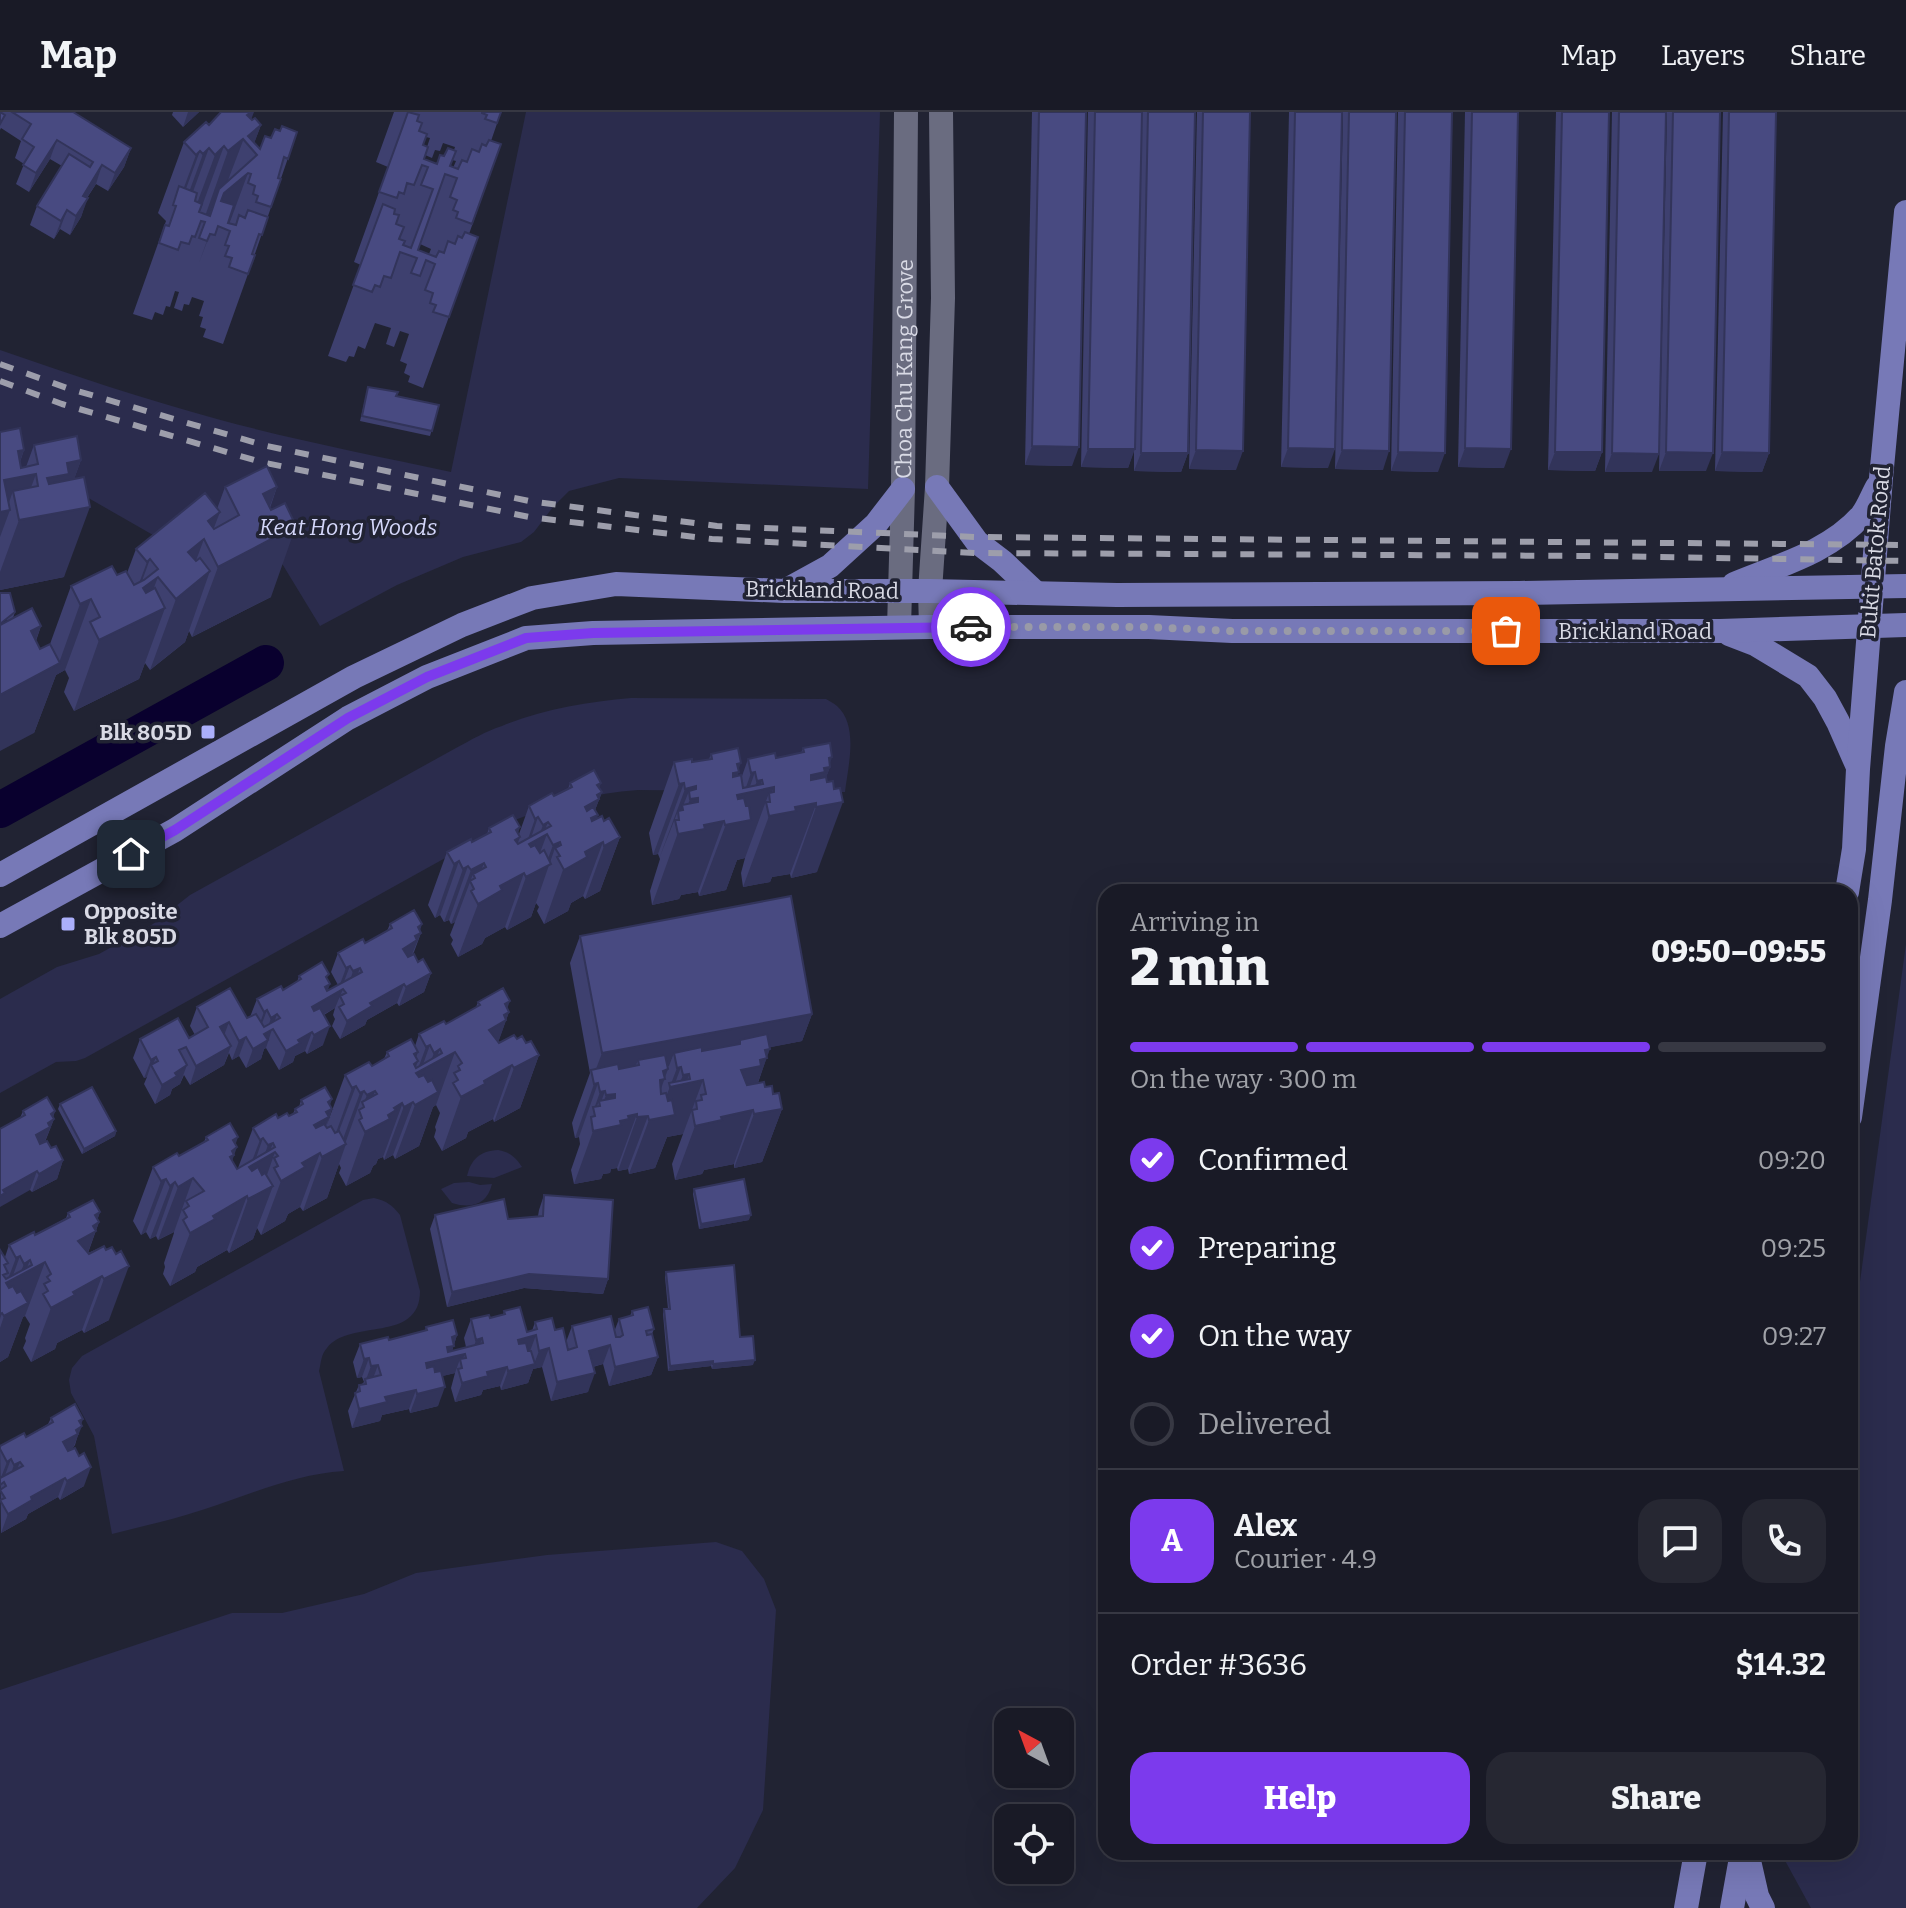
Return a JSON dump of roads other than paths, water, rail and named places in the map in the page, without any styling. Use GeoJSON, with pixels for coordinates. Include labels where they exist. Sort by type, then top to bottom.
{"type":"FeatureCollection","features":[{"type":"Feature","properties":{"kind":"main road","name":"Bukit Batok Road"},"geometry":{"type":"LineString","coordinates":[[1848,884],[1854,849],[1872,586],[1906,212]]}},
{"type":"Feature","properties":{"kind":"main road"},"geometry":{"type":"LineString","coordinates":[[1720,589],[1817,549],[1841,535],[1864,513],[1881,478]]}},
{"type":"Feature","properties":{"kind":"main road"},"geometry":{"type":"LineString","coordinates":[[937,487],[977,542],[1036,593]]}},
{"type":"Feature","properties":{"kind":"main road"},"geometry":{"type":"LineString","coordinates":[[784,591],[830,566],[876,524],[903,489]]}},
{"type":"Feature","properties":{"kind":"main road","name":"Brickland Road"},"geometry":{"type":"LineString","coordinates":[[0,875],[354,677],[462,625],[532,598],[616,584],[784,591],[1117,595],[1490,594],[1906,586]]}},
{"type":"Feature","properties":{"kind":"main road","name":"Brickland Road"},"geometry":{"type":"LineString","coordinates":[[0,926],[175,830],[348,718],[427,677],[526,638],[593,633],[899,627],[1720,631],[1906,625]]}},
{"type":"Feature","properties":{"kind":"main road"},"geometry":{"type":"LineString","coordinates":[[1720,631],[1755,644],[1808,676],[1838,722],[1858,769]]}},
{"type":"Feature","properties":{"kind":"main road"},"geometry":{"type":"LineString","coordinates":[[1858,1059],[1906,692]]}},
{"type":"Feature","properties":{"kind":"main road"},"geometry":{"type":"LineString","coordinates":[[1686,1908],[1695,1860]]}},
{"type":"Feature","properties":{"kind":"main road"},"geometry":{"type":"LineString","coordinates":[[1732,1908],[1742,1860]]}},
{"type":"Feature","properties":{"kind":"main road"},"geometry":{"type":"LineString","coordinates":[[1746,1860],[1763,1908]]}},
{"type":"Feature","properties":{"kind":"street","name":"Choa Chu Kang Grove"},"geometry":{"type":"LineString","coordinates":[[899,627],[906,112]]}},
{"type":"Feature","properties":{"kind":"street","name":"Choa Chu Kang Grove"},"geometry":{"type":"LineString","coordinates":[[931,627],[943,263],[941,112]]}},
{"type":"Feature","properties":{"kind":"waterway"},"geometry":{"type":"LineString","coordinates":[[0,810],[266,663]]}},
{"type":"Feature","properties":{"kind":"railway"},"geometry":{"type":"LineString","coordinates":[[0,364],[67,388],[267,446],[529,501],[717,526],[976,537],[1906,545]]}},
{"type":"Feature","properties":{"kind":"railway"},"geometry":{"type":"LineString","coordinates":[[0,381],[62,404],[261,462],[529,517],[712,539],[976,553],[1906,561]]}},
{"type":"Feature","properties":{"kind":"place","name":"Blk 805D"},"geometry":{"type":"Point","coordinates":[208,732]}},
{"type":"Feature","properties":{"kind":"place","name":"Opposite Blk 805D"},"geometry":{"type":"Point","coordinates":[68,924]}},
{"type":"Feature","properties":{"kind":"park label","name":"Keat Hong Woods"},"geometry":{"type":"Point","coordinates":[348,527]}}]}
